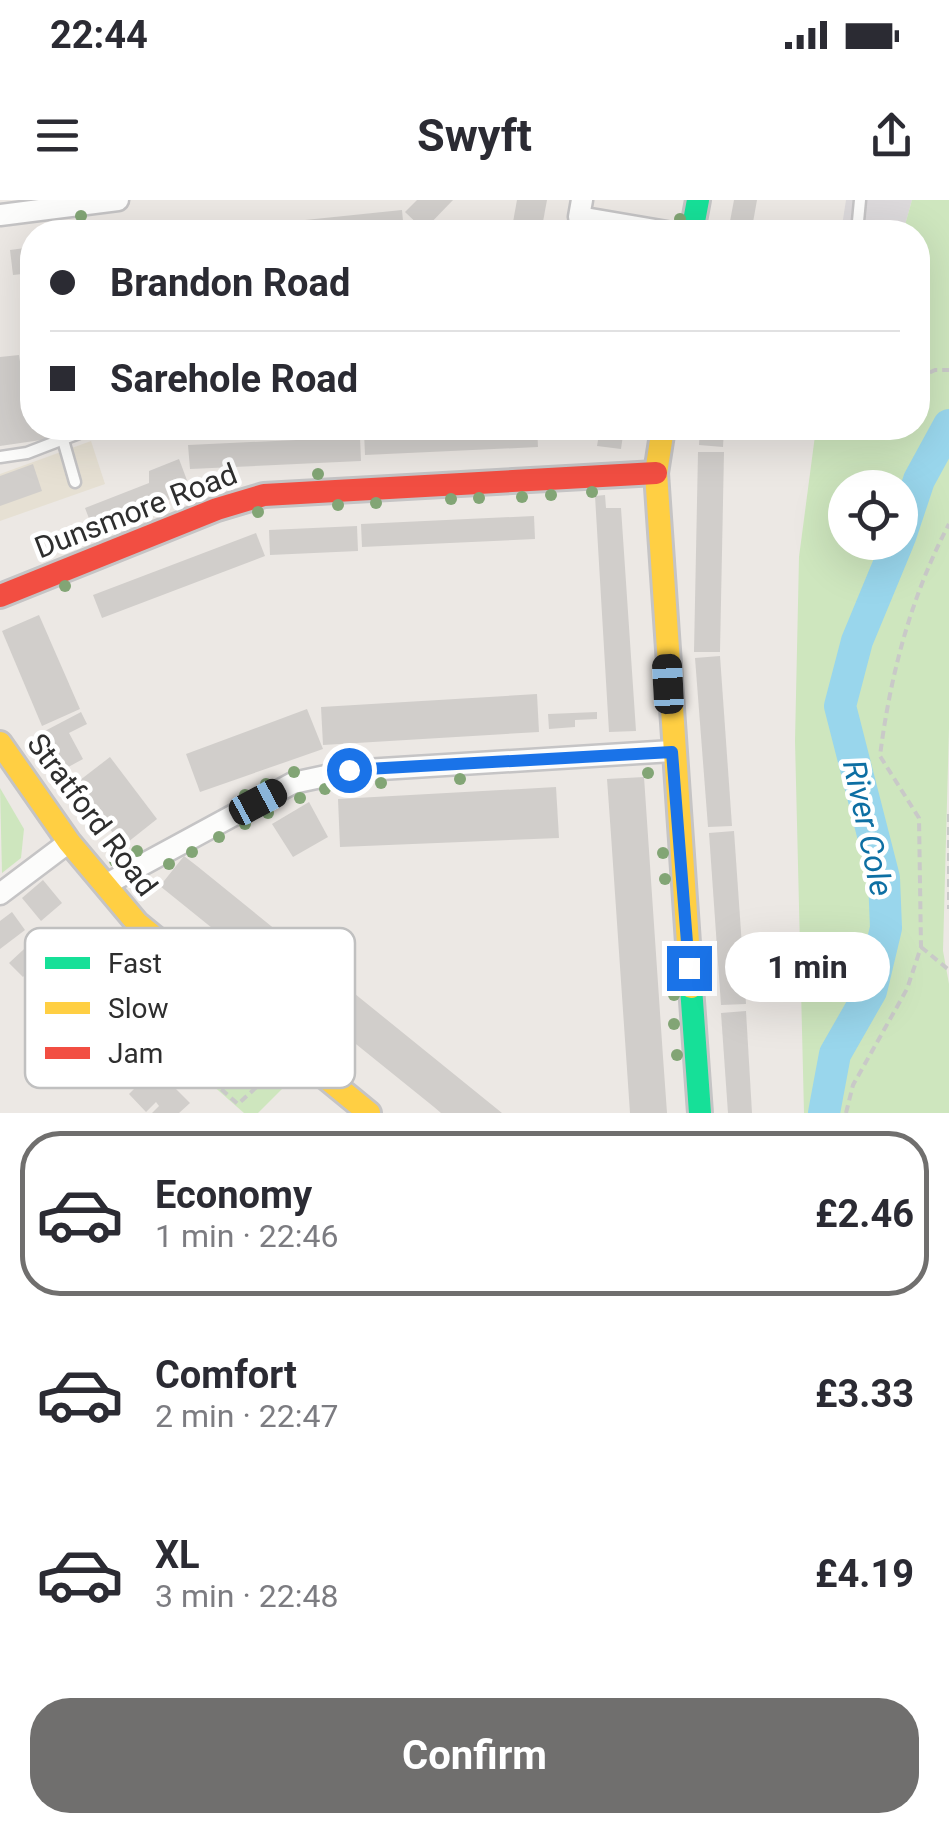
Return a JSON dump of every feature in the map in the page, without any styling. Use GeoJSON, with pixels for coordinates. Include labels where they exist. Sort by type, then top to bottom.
{"type":"FeatureCollection","features":[{"type":"Feature","properties":{"kind":"main road"},"geometry":{"type":"LineString","coordinates":[[661,440],[656,473],[672,752],[700,1113]]}},
{"type":"Feature","properties":{"kind":"main road","name":"Dunsmore Road"},"geometry":{"type":"LineString","coordinates":[[0,596],[217,509],[264,495],[656,473]]}},
{"type":"Feature","properties":{"kind":"main road","name":"Stratford Road"},"geometry":{"type":"LineString","coordinates":[[2,750],[69,842],[143,928]]}},
{"type":"Feature","properties":{"kind":"main road","name":"Stratford Road"},"geometry":{"type":"LineString","coordinates":[[336,1088],[369,1113]]}},
{"type":"Feature","properties":{"kind":"street"},"geometry":{"type":"LineString","coordinates":[[0,214],[118,200]]}},
{"type":"Feature","properties":{"kind":"street"},"geometry":{"type":"LineString","coordinates":[[105,886],[293,783],[349,770],[672,752]]}},
{"type":"Feature","properties":{"kind":"street"},"geometry":{"type":"LineString","coordinates":[[0,894],[69,842]]}},
{"type":"Feature","properties":{"kind":"lane"},"geometry":{"type":"LineString","coordinates":[[0,457],[63,440],[75,482]]}},
{"type":"Feature","properties":{"kind":"path"},"geometry":{"type":"LineString","coordinates":[[846,1113],[853,1085],[907,990],[921,946],[919,818],[880,756],[895,667],[914,605],[949,524]]}},
{"type":"Feature","properties":{"kind":"path"},"geometry":{"type":"LineString","coordinates":[[949,814],[949,909]]}},
{"type":"Feature","properties":{"kind":"path"},"geometry":{"type":"LineString","coordinates":[[921,946],[949,970]]}},
{"type":"Feature","properties":{"kind":"path"},"geometry":{"type":"LineString","coordinates":[[218,1088],[238,1104],[255,1088]]}},
{"type":"Feature","properties":{"kind":"shaded area"},"geometry":{"type":"Polygon","coordinates":[[[846,200],[912,200],[906,220],[843,220],[846,200]]]}},
{"type":"Feature","properties":{"kind":"shaded area"},"geometry":{"type":"Polygon","coordinates":[[[91,441],[105,484],[0,521],[0,474],[91,441]]]}},
{"type":"Feature","properties":{"kind":"green space"},"geometry":{"type":"Polygon","coordinates":[[[912,200],[949,200],[949,728],[943,951],[949,984],[949,1113],[804,1113],[795,741],[799,557],[814,440],[930,440],[930,220],[906,220],[912,200]]]}},
{"type":"Feature","properties":{"kind":"green space"},"geometry":{"type":"Polygon","coordinates":[[[0,788],[24,829],[21,858],[2,873],[0,788]]]}},
{"type":"Feature","properties":{"kind":"green space"},"geometry":{"type":"Polygon","coordinates":[[[215,1088],[283,1088],[258,1113],[244,1113],[215,1088]]]}},
{"type":"Feature","properties":{"kind":"building"},"geometry":{"type":"Polygon","coordinates":[[[417,200],[453,200],[434,220],[413,220],[405,212],[417,200]]]}},
{"type":"Feature","properties":{"kind":"building"},"geometry":{"type":"Polygon","coordinates":[[[517,200],[547,200],[543,220],[513,220],[517,200]]]}},
{"type":"Feature","properties":{"kind":"building"},"geometry":{"type":"Polygon","coordinates":[[[734,200],[757,200],[753,220],[730,220],[734,200]]]}},
{"type":"Feature","properties":{"kind":"building"},"geometry":{"type":"Polygon","coordinates":[[[402,210],[403,220],[306,220],[402,210]]]}},
{"type":"Feature","properties":{"kind":"building"},"geometry":{"type":"Polygon","coordinates":[[[20,249],[20,274],[13,275],[10,250],[20,249]]]}},
{"type":"Feature","properties":{"kind":"building"},"geometry":{"type":"Polygon","coordinates":[[[19,355],[20,440],[41,440],[0,446],[0,357],[19,355]]]}},
{"type":"Feature","properties":{"kind":"building"},"geometry":{"type":"Polygon","coordinates":[[[360,440],[361,461],[190,469],[188,445],[360,440]]]}},
{"type":"Feature","properties":{"kind":"building"},"geometry":{"type":"Polygon","coordinates":[[[364,440],[538,440],[538,447],[365,455],[364,440]]]}},
{"type":"Feature","properties":{"kind":"building"},"geometry":{"type":"Polygon","coordinates":[[[598,440],[622,440],[621,449],[597,446],[598,440]]]}},
{"type":"Feature","properties":{"kind":"building"},"geometry":{"type":"Polygon","coordinates":[[[699,440],[723,440],[723,447],[699,445],[699,440]]]}},
{"type":"Feature","properties":{"kind":"building"},"geometry":{"type":"Polygon","coordinates":[[[698,452],[724,452],[720,652],[694,652],[698,452]]]}},
{"type":"Feature","properties":{"kind":"building"},"geometry":{"type":"Polygon","coordinates":[[[179,459],[191,491],[93,529],[85,508],[149,483],[149,471],[179,459]]]}},
{"type":"Feature","properties":{"kind":"building"},"geometry":{"type":"Polygon","coordinates":[[[33,464],[42,491],[0,506],[0,476],[33,464]]]}},
{"type":"Feature","properties":{"kind":"building"},"geometry":{"type":"Polygon","coordinates":[[[605,495],[606,508],[621,508],[636,731],[609,732],[595,496],[605,495]]]}},
{"type":"Feature","properties":{"kind":"building"},"geometry":{"type":"Polygon","coordinates":[[[534,516],[535,539],[362,547],[361,524],[534,516]]]}},
{"type":"Feature","properties":{"kind":"building"},"geometry":{"type":"Polygon","coordinates":[[[357,526],[358,551],[270,555],[269,530],[357,526]]]}},
{"type":"Feature","properties":{"kind":"building"},"geometry":{"type":"Polygon","coordinates":[[[256,533],[265,556],[102,618],[93,595],[256,533]]]}},
{"type":"Feature","properties":{"kind":"building"},"geometry":{"type":"Polygon","coordinates":[[[39,615],[80,709],[42,726],[2,631],[39,615]]]}},
{"type":"Feature","properties":{"kind":"building"},"geometry":{"type":"Polygon","coordinates":[[[720,656],[732,826],[708,827],[695,658],[720,656]]]}},
{"type":"Feature","properties":{"kind":"building"},"geometry":{"type":"Polygon","coordinates":[[[537,694],[539,732],[323,745],[321,707],[537,694]]]}},
{"type":"Feature","properties":{"kind":"building"},"geometry":{"type":"Polygon","coordinates":[[[307,709],[323,749],[200,792],[186,754],[307,709]]]}},
{"type":"Feature","properties":{"kind":"building"},"geometry":{"type":"Polygon","coordinates":[[[81,712],[87,724],[69,733],[83,759],[61,771],[41,733],[81,712]]]}},
{"type":"Feature","properties":{"kind":"building"},"geometry":{"type":"Polygon","coordinates":[[[597,712],[597,719],[575,720],[575,727],[549,729],[548,714],[597,712]]]}},
{"type":"Feature","properties":{"kind":"building"},"geometry":{"type":"Polygon","coordinates":[[[110,757],[157,819],[123,846],[75,784],[110,757]]]}},
{"type":"Feature","properties":{"kind":"building"},"geometry":{"type":"Polygon","coordinates":[[[644,777],[667,1113],[630,1113],[607,779],[644,777]]]}},
{"type":"Feature","properties":{"kind":"building"},"geometry":{"type":"Polygon","coordinates":[[[556,787],[559,838],[340,847],[338,799],[556,787]]]}},
{"type":"Feature","properties":{"kind":"building"},"geometry":{"type":"Polygon","coordinates":[[[309,802],[328,837],[293,857],[272,824],[309,802]]]}},
{"type":"Feature","properties":{"kind":"building"},"geometry":{"type":"Polygon","coordinates":[[[734,831],[746,1004],[721,1005],[709,833],[734,831]]]}},
{"type":"Feature","properties":{"kind":"building"},"geometry":{"type":"Polygon","coordinates":[[[184,856],[273,928],[212,928],[160,886],[184,856]]]}},
{"type":"Feature","properties":{"kind":"building"},"geometry":{"type":"Polygon","coordinates":[[[43,880],[62,903],[41,921],[22,898],[43,880]]]}},
{"type":"Feature","properties":{"kind":"building"},"geometry":{"type":"Polygon","coordinates":[[[12,912],[25,930],[0,949],[0,921],[12,912]]]}},
{"type":"Feature","properties":{"kind":"building"},"geometry":{"type":"Polygon","coordinates":[[[25,948],[23,977],[9,963],[25,948]]]}},
{"type":"Feature","properties":{"kind":"building"},"geometry":{"type":"Polygon","coordinates":[[[355,994],[502,1113],[441,1113],[355,1044],[355,994]]]}},
{"type":"Feature","properties":{"kind":"building"},"geometry":{"type":"Polygon","coordinates":[[[746,1011],[752,1113],[728,1113],[721,1013],[746,1011]]]}},
{"type":"Feature","properties":{"kind":"building"},"geometry":{"type":"Polygon","coordinates":[[[135,1088],[175,1088],[190,1103],[179,1113],[152,1113],[159,1106],[156,1102],[146,1112],[129,1094],[135,1088]]]}},
{"type":"Feature","properties":{"kind":"waterway","name":"River Cole"},"geometry":{"type":"LineString","coordinates":[[918,483],[949,425]]}},
{"type":"Feature","properties":{"kind":"waterway","name":"River Cole"},"geometry":{"type":"LineString","coordinates":[[824,1113],[835,1054],[871,991],[886,928],[884,878],[840,706],[857,641],[891,560]]}},
{"type":"Feature","properties":{"kind":"traffic: fast"},"geometry":{"type":"LineString","coordinates":[[694,220],[698,200]]}},
{"type":"Feature","properties":{"kind":"traffic: fast"},"geometry":{"type":"LineString","coordinates":[[691,987],[700,1113]]}},
{"type":"Feature","properties":{"kind":"traffic: slow"},"geometry":{"type":"LineString","coordinates":[[661,440],[656,473],[691,987]]}},
{"type":"Feature","properties":{"kind":"traffic: slow"},"geometry":{"type":"LineString","coordinates":[[0,743],[69,842],[143,928]]}},
{"type":"Feature","properties":{"kind":"traffic: slow"},"geometry":{"type":"LineString","coordinates":[[338,1088],[369,1113]]}},
{"type":"Feature","properties":{"kind":"traffic: jam"},"geometry":{"type":"LineString","coordinates":[[0,596],[217,509],[264,495],[656,473]]}},
{"type":"Feature","properties":{"kind":"route"},"geometry":{"type":"LineString","coordinates":[[349,770],[672,752],[689,968]]}}]}
